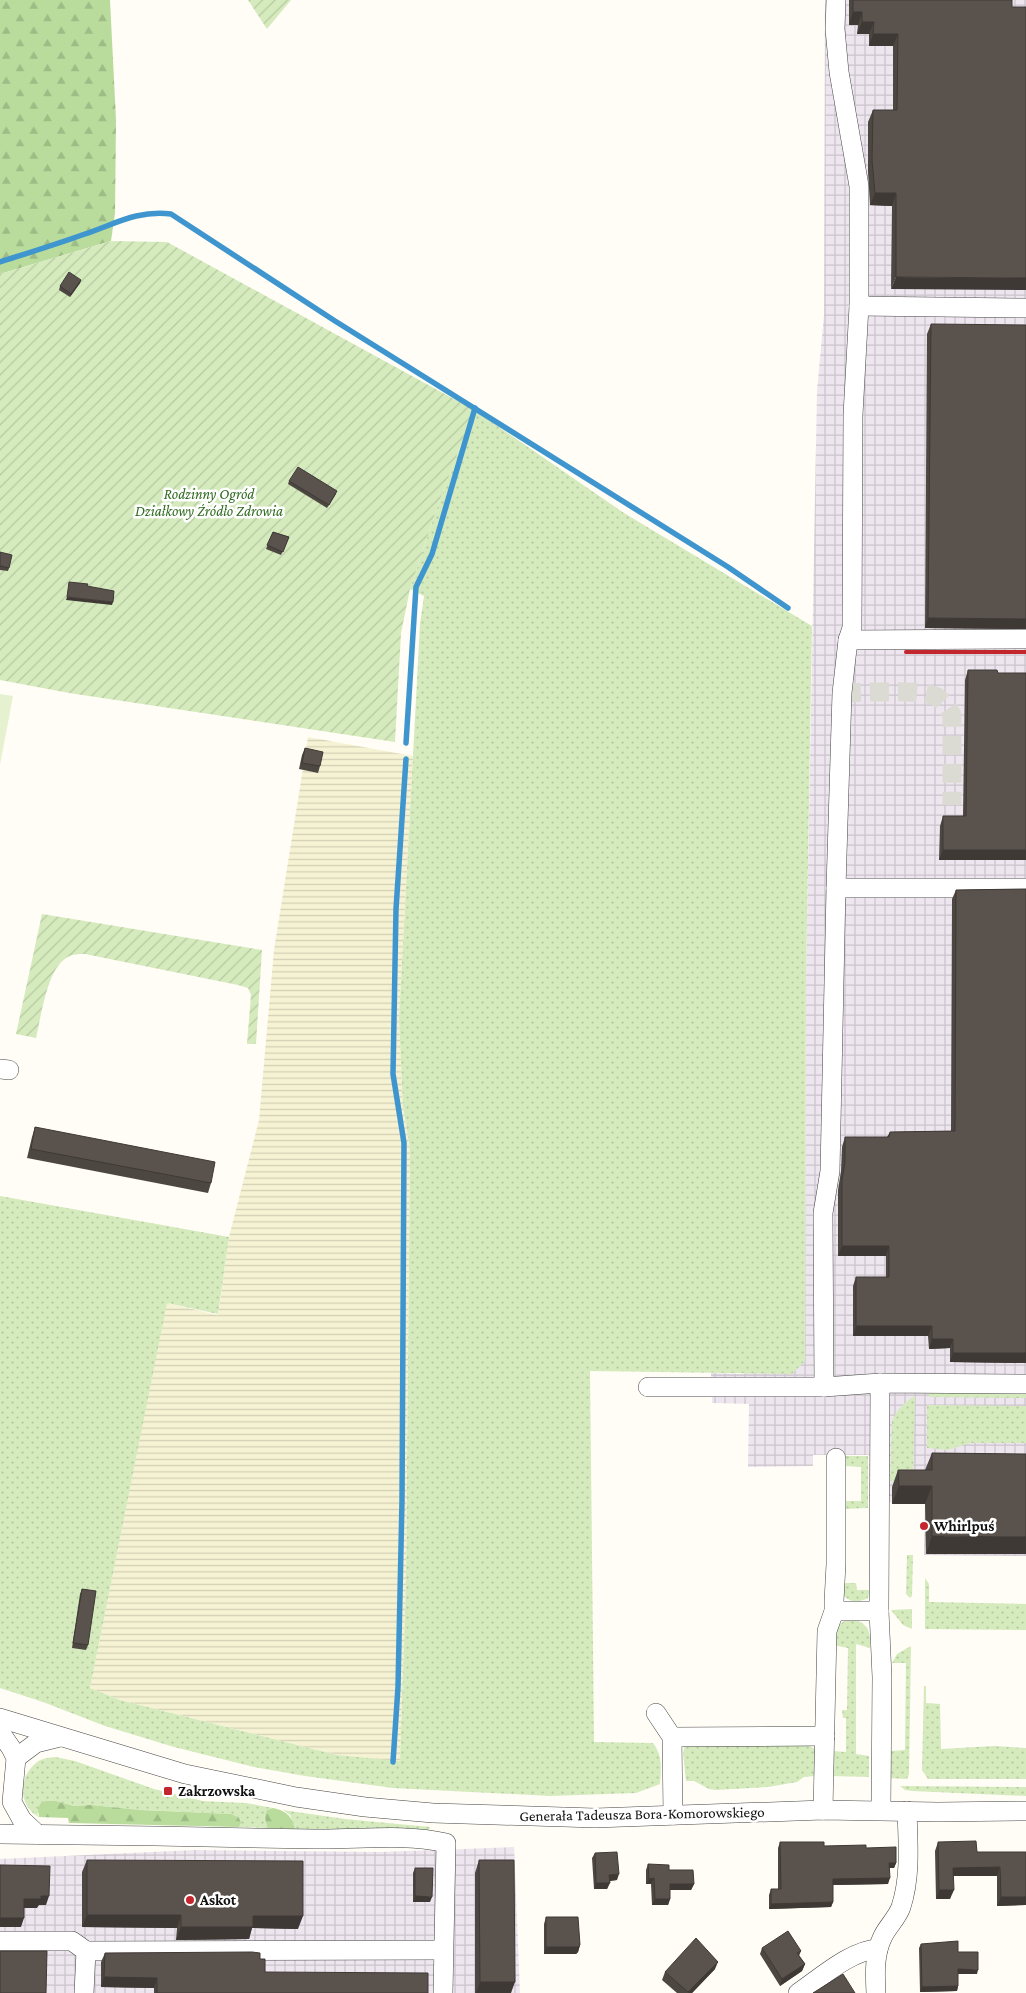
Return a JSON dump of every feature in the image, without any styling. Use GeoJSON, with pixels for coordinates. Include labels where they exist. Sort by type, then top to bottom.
{"type":"FeatureCollection","features":[{"type":"Feature","properties":{"kind":"street"},"geometry":{"type":"LineString","coordinates":[[824,1387],[823,1213],[830,1171],[842,693],[848,640],[852,628],[853,415],[859,306],[859,186],[839,72],[835,29],[836,0]]}},
{"type":"Feature","properties":{"kind":"street"},"geometry":{"type":"LineString","coordinates":[[859,306],[1026,308]]}},
{"type":"Feature","properties":{"kind":"street"},"geometry":{"type":"LineString","coordinates":[[848,640],[1026,639]]}},
{"type":"Feature","properties":{"kind":"street"},"geometry":{"type":"LineString","coordinates":[[836,888],[1026,888]]}},
{"type":"Feature","properties":{"kind":"street"},"geometry":{"type":"LineString","coordinates":[[880,1383],[879,1610],[881,1810]]}},
{"type":"Feature","properties":{"kind":"street"},"geometry":{"type":"LineString","coordinates":[[648,1387],[824,1387],[880,1383],[1026,1384]]}},
{"type":"Feature","properties":{"kind":"street"},"geometry":{"type":"LineString","coordinates":[[823,1810],[827,1631],[834,1611],[836,1564],[836,1458]]}},
{"type":"Feature","properties":{"kind":"street"},"geometry":{"type":"LineString","coordinates":[[834,1611],[879,1610]]}},
{"type":"Feature","properties":{"kind":"street"},"geometry":{"type":"LineString","coordinates":[[656,1713],[672,1737],[673,1815]]}},
{"type":"Feature","properties":{"kind":"street","name":"Generała Tadeusza Bora-Komorowskiego"},"geometry":{"type":"LineString","coordinates":[[0,1718],[185,1774],[296,1797],[365,1807],[432,1813],[596,1818],[823,1810],[1026,1811]]}},
{"type":"Feature","properties":{"kind":"street"},"geometry":{"type":"LineString","coordinates":[[0,1732],[16,1758],[6,1806],[37,1834]]}},
{"type":"Feature","properties":{"kind":"street"},"geometry":{"type":"LineString","coordinates":[[672,1737],[824,1736]]}},
{"type":"Feature","properties":{"kind":"street"},"geometry":{"type":"LineString","coordinates":[[16,1758],[36,1743],[60,1737]]}},
{"type":"Feature","properties":{"kind":"street"},"geometry":{"type":"LineString","coordinates":[[876,1993],[875,1972],[878,1949],[900,1908],[907,1881],[907,1811]]}},
{"type":"Feature","properties":{"kind":"street"},"geometry":{"type":"LineString","coordinates":[[0,1834],[318,1839],[422,1838],[446,1843],[442,1993]]}},
{"type":"Feature","properties":{"kind":"street"},"geometry":{"type":"LineString","coordinates":[[0,1941],[72,1941],[86,1951],[443,1950]]}},
{"type":"Feature","properties":{"kind":"street"},"geometry":{"type":"LineString","coordinates":[[798,1993],[856,1954],[867,1949],[878,1949]]}},
{"type":"Feature","properties":{"kind":"street"},"geometry":{"type":"LineString","coordinates":[[84,1993],[86,1951]]}},
{"type":"Feature","properties":{"kind":"shaded area"},"geometry":{"type":"Polygon","coordinates":[[[825,0],[1026,0],[1026,1556],[924,1555],[925,1503],[869,1502],[869,1455],[813,1455],[813,1466],[748,1467],[749,1404],[712,1403],[711,1373],[742,1374],[805,1361],[806,977],[817,391],[824,315],[825,0]]]}},
{"type":"Feature","properties":{"kind":"shaded area"},"geometry":{"type":"Polygon","coordinates":[[[308,737],[413,756],[399,1019],[403,1107],[410,1148],[406,1581],[400,1762],[337,1755],[120,1700],[90,1688],[166,1303],[218,1315],[229,1237],[259,1120],[274,950],[308,737]]]}},
{"type":"Feature","properties":{"kind":"shaded area"},"geometry":{"type":"Polygon","coordinates":[[[514,1847],[520,1993],[0,1993],[0,1859],[195,1850],[381,1852],[514,1847]]]}},
{"type":"Feature","properties":{"kind":"green space"},"geometry":{"type":"Polygon","coordinates":[[[0,0],[110,0],[116,120],[115,213],[111,241],[0,274],[0,0]]]}},
{"type":"Feature","properties":{"kind":"green space"},"geometry":{"type":"Polygon","coordinates":[[[248,0],[291,0],[267,29],[248,0]]]}},
{"type":"Feature","properties":{"kind":"green space","name":"Rodzinny Ogród Działkowy Źródło Zdrowia"},"geometry":{"type":"Polygon","coordinates":[[[111,241],[167,242],[474,410],[438,505],[410,589],[401,633],[395,742],[69,693],[0,680],[0,274],[111,241]]]}},
{"type":"Feature","properties":{"kind":"green space"},"geometry":{"type":"Polygon","coordinates":[[[474,410],[624,513],[812,626],[806,977],[805,1361],[792,1374],[590,1371],[594,1742],[653,1743],[660,1757],[660,1784],[636,1793],[550,1796],[393,1788],[305,1776],[254,1767],[174,1747],[105,1726],[0,1688],[0,1196],[229,1237],[218,1314],[167,1303],[90,1688],[120,1700],[337,1755],[400,1761],[406,1581],[410,1148],[403,1107],[399,1019],[420,624],[424,596],[410,589],[438,505],[474,410]]]}},
{"type":"Feature","properties":{"kind":"green space"},"geometry":{"type":"Polygon","coordinates":[[[0,694],[13,696],[0,765],[0,694]]]}},
{"type":"Feature","properties":{"kind":"green space"},"geometry":{"type":"Polygon","coordinates":[[[42,914],[262,950],[256,1044],[247,1044],[251,995],[248,988],[85,954],[73,955],[59,964],[49,983],[36,1038],[16,1034],[42,914]]]}},
{"type":"Feature","properties":{"kind":"green space"},"geometry":{"type":"Polygon","coordinates":[[[929,1393],[1026,1393],[1026,1398],[929,1397],[929,1393]]]}},
{"type":"Feature","properties":{"kind":"green space"},"geometry":{"type":"Polygon","coordinates":[[[915,1396],[913,1483],[890,1481],[892,1421],[901,1407],[915,1396]]]}},
{"type":"Feature","properties":{"kind":"green space"},"geometry":{"type":"Polygon","coordinates":[[[927,1405],[1026,1406],[1026,1443],[970,1443],[948,1450],[927,1448],[927,1405]]]}},
{"type":"Feature","properties":{"kind":"green space"},"geometry":{"type":"Polygon","coordinates":[[[844,1456],[868,1456],[868,1508],[844,1509],[845,1501],[861,1501],[861,1467],[844,1466],[844,1456]]]}},
{"type":"Feature","properties":{"kind":"green space"},"geometry":{"type":"Polygon","coordinates":[[[907,1555],[913,1555],[912,1596],[910,1598],[906,1594],[907,1555]]]}},
{"type":"Feature","properties":{"kind":"green space"},"geometry":{"type":"Polygon","coordinates":[[[925,1578],[929,1584],[929,1602],[1026,1604],[1026,1630],[925,1629],[925,1578]]]}},
{"type":"Feature","properties":{"kind":"green space"},"geometry":{"type":"Polygon","coordinates":[[[844,1583],[856,1583],[857,1590],[870,1590],[868,1598],[855,1602],[847,1598],[844,1596],[844,1583]]]}},
{"type":"Feature","properties":{"kind":"green space"},"geometry":{"type":"Polygon","coordinates":[[[912,1609],[912,1629],[903,1625],[891,1610],[912,1609]]]}},
{"type":"Feature","properties":{"kind":"green space"},"geometry":{"type":"Polygon","coordinates":[[[854,1619],[866,1627],[870,1638],[870,1648],[856,1644],[856,1754],[869,1756],[869,1777],[832,1776],[833,1751],[846,1752],[846,1718],[843,1718],[842,1710],[847,1710],[848,1648],[833,1645],[836,1627],[844,1621],[854,1619]]]}},
{"type":"Feature","properties":{"kind":"green space"},"geometry":{"type":"Polygon","coordinates":[[[911,1646],[909,1774],[907,1779],[887,1778],[886,1755],[891,1751],[905,1750],[906,1663],[892,1663],[897,1654],[911,1646]]]}},
{"type":"Feature","properties":{"kind":"green space"},"geometry":{"type":"Polygon","coordinates":[[[924,1686],[926,1686],[926,1703],[940,1704],[941,1749],[994,1746],[1026,1748],[1026,1779],[928,1779],[922,1770],[924,1686]]]}},
{"type":"Feature","properties":{"kind":"green space"},"geometry":{"type":"Polygon","coordinates":[[[685,1743],[808,1745],[815,1749],[815,1776],[804,1777],[797,1782],[768,1787],[709,1789],[694,1781],[686,1781],[683,1754],[685,1743]]]}},
{"type":"Feature","properties":{"kind":"green space"},"geometry":{"type":"Polygon","coordinates":[[[55,1757],[75,1761],[154,1789],[203,1801],[246,1803],[273,1808],[267,1810],[265,1819],[268,1828],[239,1827],[241,1823],[231,1814],[141,1810],[91,1805],[74,1806],[56,1801],[37,1814],[39,1817],[27,1806],[24,1799],[24,1783],[30,1769],[36,1763],[43,1759],[55,1757]]]}},
{"type":"Feature","properties":{"kind":"green space"},"geometry":{"type":"Polygon","coordinates":[[[900,1786],[1026,1787],[1026,1796],[913,1791],[905,1790],[900,1786]]]}},
{"type":"Feature","properties":{"kind":"green space"},"geometry":{"type":"Polygon","coordinates":[[[56,1801],[74,1806],[91,1805],[141,1810],[231,1814],[239,1818],[241,1823],[239,1827],[69,1823],[68,1818],[39,1817],[38,1808],[41,1803],[56,1801]]]}},
{"type":"Feature","properties":{"kind":"green space"},"geometry":{"type":"Polygon","coordinates":[[[273,1808],[287,1814],[292,1820],[295,1829],[268,1828],[265,1815],[267,1810],[273,1808]]]}},
{"type":"Feature","properties":{"kind":"green space"},"geometry":{"type":"Polygon","coordinates":[[[283,1810],[345,1819],[430,1827],[429,1831],[295,1829],[290,1815],[283,1810]]]}},
{"type":"Feature","properties":{"kind":"building"},"geometry":{"type":"Polygon","coordinates":[[[853,0],[1012,0],[1012,7],[1026,7],[1026,278],[896,277],[896,193],[875,193],[872,160],[873,110],[897,110],[898,34],[873,34],[874,22],[862,22],[862,12],[853,12],[853,0]]]}},
{"type":"Feature","properties":{"kind":"building"},"geometry":{"type":"Polygon","coordinates":[[[69,272],[81,280],[71,294],[60,286],[69,272]]]}},
{"type":"Feature","properties":{"kind":"building"},"geometry":{"type":"Polygon","coordinates":[[[931,324],[1026,325],[1026,619],[928,618],[931,324]]]}},
{"type":"Feature","properties":{"kind":"building"},"geometry":{"type":"Polygon","coordinates":[[[298,467],[337,491],[329,505],[289,481],[298,467]]]}},
{"type":"Feature","properties":{"kind":"building"},"geometry":{"type":"Polygon","coordinates":[[[273,532],[289,537],[283,552],[267,545],[273,532]]]}},
{"type":"Feature","properties":{"kind":"building"},"geometry":{"type":"Polygon","coordinates":[[[0,552],[12,555],[9,568],[0,566],[0,552]]]}},
{"type":"Feature","properties":{"kind":"building"},"geometry":{"type":"Polygon","coordinates":[[[69,582],[88,584],[87,586],[114,591],[113,602],[67,597],[69,582]]]}},
{"type":"Feature","properties":{"kind":"building"},"geometry":{"type":"Polygon","coordinates":[[[968,670],[1026,673],[1026,850],[943,850],[943,816],[966,816],[968,670]]]}},
{"type":"Feature","properties":{"kind":"building"},"geometry":{"type":"Polygon","coordinates":[[[305,748],[323,752],[320,766],[302,763],[305,748]]]}},
{"type":"Feature","properties":{"kind":"building"},"geometry":{"type":"Polygon","coordinates":[[[1026,889],[1026,1353],[953,1353],[953,1339],[932,1339],[932,1326],[856,1326],[856,1277],[889,1277],[889,1246],[842,1246],[842,1180],[845,1162],[845,1137],[889,1137],[890,1132],[955,1131],[956,890],[1026,889]]]}},
{"type":"Feature","properties":{"kind":"building"},"geometry":{"type":"Polygon","coordinates":[[[35,1127],[215,1162],[211,1183],[31,1149],[35,1127]]]}},
{"type":"Feature","properties":{"kind":"building"},"geometry":{"type":"Polygon","coordinates":[[[932,1453],[1026,1454],[1026,1537],[932,1536],[932,1486],[899,1486],[898,1470],[932,1470],[932,1453]]]}},
{"type":"Feature","properties":{"kind":"building"},"geometry":{"type":"Polygon","coordinates":[[[82,1589],[96,1591],[88,1645],[73,1643],[82,1589]]]}},
{"type":"Feature","properties":{"kind":"building"},"geometry":{"type":"Polygon","coordinates":[[[976,1841],[977,1852],[1026,1852],[1026,1897],[1001,1897],[1000,1867],[953,1868],[954,1890],[939,1890],[938,1842],[976,1841]]]}},
{"type":"Feature","properties":{"kind":"building"},"geometry":{"type":"Polygon","coordinates":[[[780,1842],[824,1842],[824,1846],[866,1845],[866,1848],[896,1847],[896,1863],[889,1863],[890,1878],[833,1879],[833,1902],[771,1904],[771,1889],[781,1889],[780,1842]]]}},
{"type":"Feature","properties":{"kind":"building"},"geometry":{"type":"Polygon","coordinates":[[[617,1852],[619,1874],[609,1875],[610,1883],[596,1883],[595,1853],[617,1852]]]}},
{"type":"Feature","properties":{"kind":"building","name":"Askot"},"geometry":{"type":"Polygon","coordinates":[[[87,1860],[303,1861],[303,1916],[253,1916],[253,1927],[181,1927],[181,1915],[87,1915],[87,1860]]]}},
{"type":"Feature","properties":{"kind":"building"},"geometry":{"type":"Polygon","coordinates":[[[479,1860],[514,1860],[515,1982],[480,1982],[479,1860]]]}},
{"type":"Feature","properties":{"kind":"building"},"geometry":{"type":"Polygon","coordinates":[[[648,1864],[669,1865],[669,1870],[693,1870],[694,1884],[670,1884],[670,1899],[655,1899],[654,1878],[649,1879],[648,1864]]]}},
{"type":"Feature","properties":{"kind":"building"},"geometry":{"type":"Polygon","coordinates":[[[0,1865],[50,1866],[49,1896],[41,1896],[41,1899],[24,1899],[24,1918],[0,1918],[0,1865]]]}},
{"type":"Feature","properties":{"kind":"building"},"geometry":{"type":"Polygon","coordinates":[[[415,1868],[433,1868],[432,1897],[415,1896],[415,1868]]]}},
{"type":"Feature","properties":{"kind":"building"},"geometry":{"type":"Polygon","coordinates":[[[546,1917],[578,1917],[580,1945],[578,1947],[546,1947],[546,1917]]]}},
{"type":"Feature","properties":{"kind":"building"},"geometry":{"type":"Polygon","coordinates":[[[788,1931],[801,1951],[797,1953],[805,1964],[782,1979],[762,1948],[788,1931]]]}},
{"type":"Feature","properties":{"kind":"building"},"geometry":{"type":"Polygon","coordinates":[[[696,1938],[718,1962],[688,1992],[665,1972],[696,1938]]]}},
{"type":"Feature","properties":{"kind":"building"},"geometry":{"type":"Polygon","coordinates":[[[958,1941],[958,1952],[978,1952],[978,1970],[958,1969],[958,1986],[922,1987],[921,1944],[958,1941]]]}},
{"type":"Feature","properties":{"kind":"building"},"geometry":{"type":"Polygon","coordinates":[[[0,1951],[47,1951],[46,1993],[0,1993],[0,1951]]]}},
{"type":"Feature","properties":{"kind":"building"},"geometry":{"type":"Polygon","coordinates":[[[105,1953],[260,1953],[260,1959],[265,1959],[265,1972],[428,1973],[428,1993],[157,1993],[157,1978],[104,1977],[105,1953]]]}},
{"type":"Feature","properties":{"kind":"building"},"geometry":{"type":"Polygon","coordinates":[[[843,1974],[855,1993],[813,1993],[843,1974]]]}},
{"type":"Feature","properties":{"kind":"waterway"},"geometry":{"type":"LineString","coordinates":[[0,262],[126,219],[147,214],[171,214],[335,321],[728,567],[788,608]]}},
{"type":"Feature","properties":{"kind":"waterway"},"geometry":{"type":"LineString","coordinates":[[406,743],[416,587],[432,554],[475,408]]}},
{"type":"Feature","properties":{"kind":"waterway"},"geometry":{"type":"LineString","coordinates":[[393,1762],[398,1687],[402,1501],[404,1143],[393,1074],[396,909],[406,759]]}},
{"type":"Feature","properties":{"kind":"tunnel"},"geometry":{"type":"LineString","coordinates":[[842,693],[919,693],[929,694],[942,701],[952,715],[952,805]]}},
{"type":"Feature","properties":{"kind":"railway"},"geometry":{"type":"LineString","coordinates":[[906,652],[1026,652]]}},
{"type":"Feature","properties":{"kind":"place","name":"Whirlpuś"},"geometry":{"type":"Point","coordinates":[924,1526]}},
{"type":"Feature","properties":{"kind":"place","name":"Zakrzowska"},"geometry":{"type":"Point","coordinates":[168,1791]}},
{"type":"Feature","properties":{"kind":"place","name":"Askot"},"geometry":{"type":"Point","coordinates":[190,1900]}}]}
